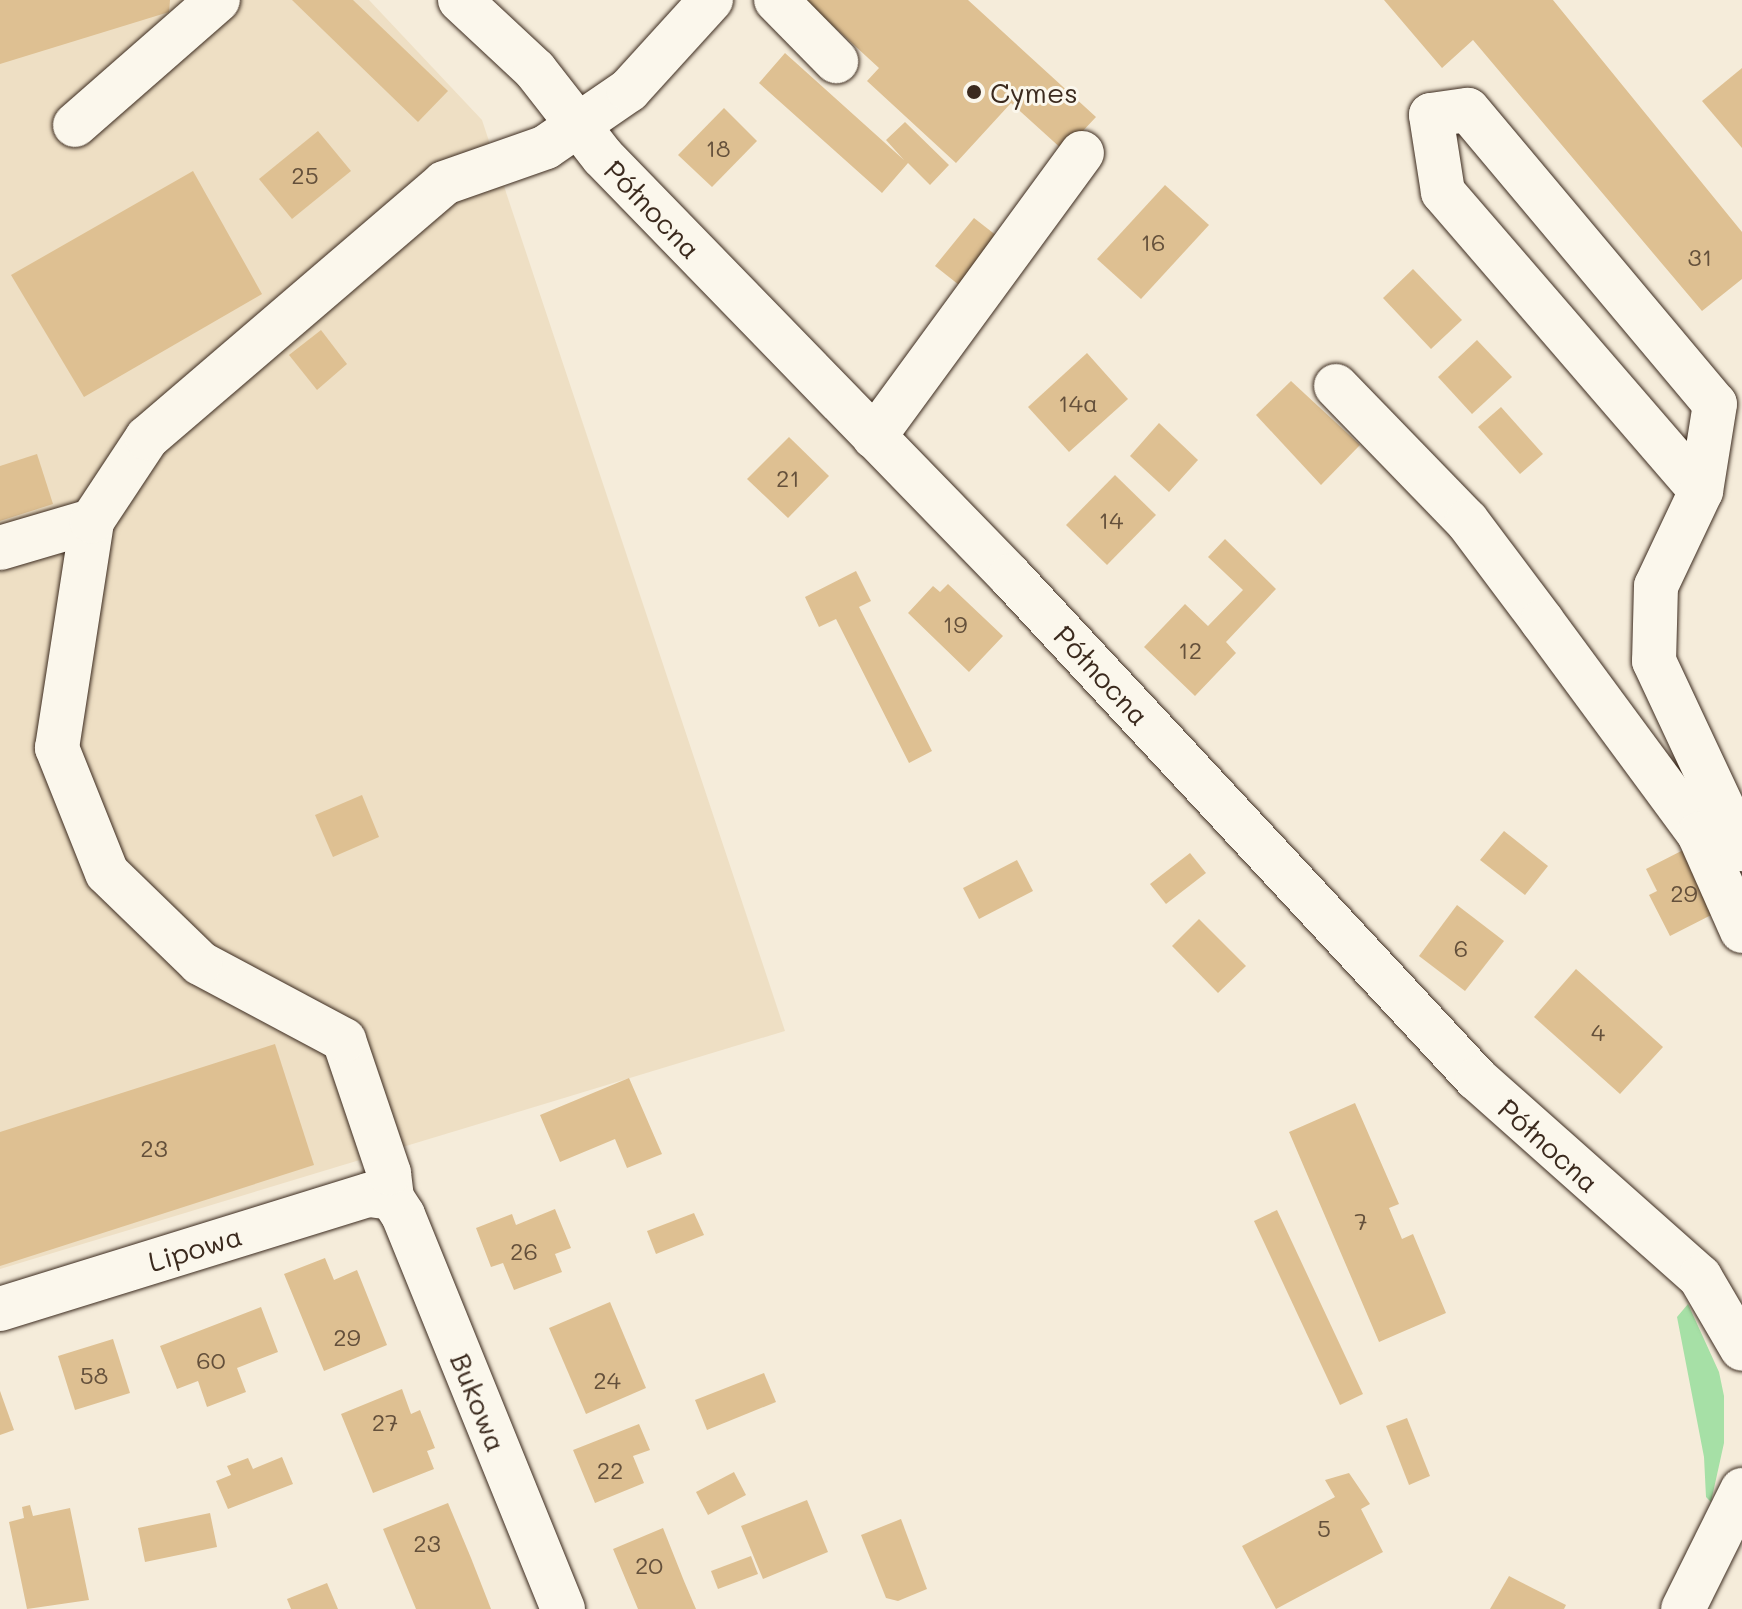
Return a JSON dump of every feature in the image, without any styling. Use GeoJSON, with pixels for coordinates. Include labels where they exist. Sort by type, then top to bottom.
{"type":"FeatureCollection","features":[{"type":"Feature","properties":{"kind":"street"},"geometry":{"type":"LineString","coordinates":[[75,125],[218,0]]}},
{"type":"Feature","properties":{"kind":"street","name":"Północna"},"geometry":{"type":"LineString","coordinates":[[460,0],[535,70],[580,128],[1477,1079],[1700,1277],[1742,1349]]}},
{"type":"Feature","properties":{"kind":"street"},"geometry":{"type":"LineString","coordinates":[[0,548],[92,521],[147,438],[444,183],[546,147],[580,128],[629,90],[711,0]]}},
{"type":"Feature","properties":{"kind":"street"},"geometry":{"type":"LineString","coordinates":[[776,0],[836,61]]}},
{"type":"Feature","properties":{"kind":"street"},"geometry":{"type":"LineString","coordinates":[[1701,491],[1443,192],[1431,115],[1468,110],[1715,404],[1701,491],[1656,586],[1654,661],[1742,849]]}},
{"type":"Feature","properties":{"kind":"street"},"geometry":{"type":"LineString","coordinates":[[874,437],[1082,153]]}},
{"type":"Feature","properties":{"kind":"street"},"geometry":{"type":"LineString","coordinates":[[1336,386],[1467,521],[1542,621],[1699,834],[1742,931]]}},
{"type":"Feature","properties":{"kind":"street","name":"Bukowa"},"geometry":{"type":"LineString","coordinates":[[92,521],[57,748],[107,873],[200,963],[344,1040],[389,1173],[392,1198],[403,1215],[563,1609]]}},
{"type":"Feature","properties":{"kind":"street","name":"Lipowa"},"geometry":{"type":"LineString","coordinates":[[0,1309],[369,1195],[392,1198]]}},
{"type":"Feature","properties":{"kind":"street"},"geometry":{"type":"LineString","coordinates":[[1683,1609],[1742,1490]]}},
{"type":"Feature","properties":{"kind":"shaded area"},"geometry":{"type":"Polygon","coordinates":[[[0,0],[369,0],[482,120],[785,1031],[0,1269],[0,0]]]}},
{"type":"Feature","properties":{"kind":"green space"},"geometry":{"type":"Polygon","coordinates":[[[1688,1304],[1719,1372],[1724,1396],[1724,1443],[1711,1502],[1706,1497],[1704,1457],[1677,1317],[1688,1304]]]}},
{"type":"Feature","properties":{"kind":"building"},"geometry":{"type":"Polygon","coordinates":[[[0,0],[170,0],[169,12],[0,64],[0,0]]]}},
{"type":"Feature","properties":{"kind":"building"},"geometry":{"type":"Polygon","coordinates":[[[292,0],[353,0],[448,91],[418,122],[292,0]]]}},
{"type":"Feature","properties":{"kind":"building","name":"Cymes"},"geometry":{"type":"Polygon","coordinates":[[[805,0],[968,0],[1096,117],[1064,151],[1011,103],[956,163],[867,81],[879,68],[805,0]]]}},
{"type":"Feature","properties":{"kind":"building"},"geometry":{"type":"Polygon","coordinates":[[[1384,0],[1553,0],[1742,232],[1742,279],[1702,311],[1473,40],[1442,68],[1384,0]]]}},
{"type":"Feature","properties":{"kind":"building"},"geometry":{"type":"Polygon","coordinates":[[[785,53],[904,160],[886,140],[905,122],[949,165],[930,185],[908,163],[882,193],[759,83],[785,53]]]}},
{"type":"Feature","properties":{"kind":"building"},"geometry":{"type":"Polygon","coordinates":[[[1742,68],[1742,148],[1702,101],[1742,68]]]}},
{"type":"Feature","properties":{"kind":"building"},"geometry":{"type":"Polygon","coordinates":[[[724,108],[757,141],[712,187],[678,155],[724,108]]]}},
{"type":"Feature","properties":{"kind":"building"},"geometry":{"type":"Polygon","coordinates":[[[318,131],[351,171],[292,219],[259,179],[318,131]]]}},
{"type":"Feature","properties":{"kind":"building"},"geometry":{"type":"Polygon","coordinates":[[[193,171],[262,294],[84,397],[11,275],[193,171]]]}},
{"type":"Feature","properties":{"kind":"building"},"geometry":{"type":"Polygon","coordinates":[[[1165,185],[1209,225],[1141,299],[1097,259],[1165,185]]]}},
{"type":"Feature","properties":{"kind":"building"},"geometry":{"type":"Polygon","coordinates":[[[974,218],[1011,247],[973,296],[935,266],[974,218]]]}},
{"type":"Feature","properties":{"kind":"building"},"geometry":{"type":"Polygon","coordinates":[[[1413,269],[1462,320],[1431,349],[1383,298],[1413,269]]]}},
{"type":"Feature","properties":{"kind":"building"},"geometry":{"type":"Polygon","coordinates":[[[321,330],[347,364],[317,390],[289,355],[321,330]]]}},
{"type":"Feature","properties":{"kind":"building"},"geometry":{"type":"Polygon","coordinates":[[[1477,340],[1512,377],[1472,414],[1438,377],[1477,340]]]}},
{"type":"Feature","properties":{"kind":"building"},"geometry":{"type":"Polygon","coordinates":[[[1087,353],[1128,399],[1069,452],[1028,407],[1087,353]]]}},
{"type":"Feature","properties":{"kind":"building"},"geometry":{"type":"Polygon","coordinates":[[[1291,381],[1360,445],[1321,485],[1256,415],[1291,381]]]}},
{"type":"Feature","properties":{"kind":"building"},"geometry":{"type":"Polygon","coordinates":[[[1501,407],[1543,454],[1520,474],[1478,427],[1501,407]]]}},
{"type":"Feature","properties":{"kind":"building"},"geometry":{"type":"Polygon","coordinates":[[[1159,423],[1198,460],[1169,492],[1130,456],[1159,423]]]}},
{"type":"Feature","properties":{"kind":"building"},"geometry":{"type":"Polygon","coordinates":[[[789,437],[829,476],[788,518],[747,479],[789,437]]]}},
{"type":"Feature","properties":{"kind":"building"},"geometry":{"type":"Polygon","coordinates":[[[37,454],[53,504],[0,521],[0,466],[37,454]]]}},
{"type":"Feature","properties":{"kind":"building"},"geometry":{"type":"Polygon","coordinates":[[[1115,475],[1156,515],[1107,565],[1066,525],[1115,475]]]}},
{"type":"Feature","properties":{"kind":"building"},"geometry":{"type":"Polygon","coordinates":[[[1225,539],[1276,589],[1226,642],[1236,653],[1195,696],[1144,647],[1185,604],[1208,626],[1243,590],[1208,557],[1225,539]]]}},
{"type":"Feature","properties":{"kind":"building"},"geometry":{"type":"Polygon","coordinates":[[[856,571],[871,601],[859,607],[932,751],[909,763],[836,619],[819,627],[805,597],[856,571]]]}},
{"type":"Feature","properties":{"kind":"building"},"geometry":{"type":"Polygon","coordinates":[[[948,584],[1003,636],[969,672],[908,613],[933,586],[940,592],[948,584]]]}},
{"type":"Feature","properties":{"kind":"building"},"geometry":{"type":"Polygon","coordinates":[[[362,795],[379,837],[333,857],[315,815],[362,795]]]}},
{"type":"Feature","properties":{"kind":"building"},"geometry":{"type":"Polygon","coordinates":[[[1504,831],[1548,866],[1525,895],[1480,860],[1504,831]]]}},
{"type":"Feature","properties":{"kind":"building"},"geometry":{"type":"Polygon","coordinates":[[[1691,846],[1723,909],[1670,936],[1649,895],[1657,891],[1646,869],[1691,846]]]}},
{"type":"Feature","properties":{"kind":"building"},"geometry":{"type":"Polygon","coordinates":[[[1190,853],[1206,873],[1166,904],[1150,884],[1190,853]]]}},
{"type":"Feature","properties":{"kind":"building"},"geometry":{"type":"Polygon","coordinates":[[[1017,860],[1033,891],[979,919],[963,888],[1017,860]]]}},
{"type":"Feature","properties":{"kind":"building"},"geometry":{"type":"Polygon","coordinates":[[[1457,905],[1504,941],[1465,991],[1419,956],[1457,905]]]}},
{"type":"Feature","properties":{"kind":"building"},"geometry":{"type":"Polygon","coordinates":[[[1199,919],[1246,966],[1218,993],[1172,946],[1199,919]]]}},
{"type":"Feature","properties":{"kind":"building"},"geometry":{"type":"Polygon","coordinates":[[[1576,969],[1663,1047],[1620,1094],[1534,1017],[1576,969]]]}},
{"type":"Feature","properties":{"kind":"building"},"geometry":{"type":"Polygon","coordinates":[[[275,1044],[314,1165],[0,1266],[0,1132],[275,1044]]]}},
{"type":"Feature","properties":{"kind":"building"},"geometry":{"type":"Polygon","coordinates":[[[629,1078],[662,1154],[627,1168],[615,1139],[560,1162],[540,1115],[629,1078]]]}},
{"type":"Feature","properties":{"kind":"building"},"geometry":{"type":"Polygon","coordinates":[[[1355,1103],[1399,1204],[1389,1208],[1402,1239],[1413,1234],[1446,1313],[1379,1342],[1289,1132],[1355,1103]]]}},
{"type":"Feature","properties":{"kind":"building"},"geometry":{"type":"Polygon","coordinates":[[[555,1209],[571,1248],[555,1254],[562,1272],[514,1290],[503,1263],[491,1267],[476,1228],[512,1214],[516,1225],[555,1209]]]}},
{"type":"Feature","properties":{"kind":"building"},"geometry":{"type":"Polygon","coordinates":[[[1277,1210],[1363,1394],[1340,1405],[1254,1221],[1277,1210]]]}},
{"type":"Feature","properties":{"kind":"building"},"geometry":{"type":"Polygon","coordinates":[[[694,1213],[704,1235],[656,1254],[647,1231],[694,1213]]]}},
{"type":"Feature","properties":{"kind":"building"},"geometry":{"type":"Polygon","coordinates":[[[325,1258],[334,1280],[357,1270],[387,1345],[324,1371],[284,1274],[325,1258]]]}},
{"type":"Feature","properties":{"kind":"building"},"geometry":{"type":"Polygon","coordinates":[[[610,1302],[646,1388],[586,1414],[549,1328],[610,1302]]]}},
{"type":"Feature","properties":{"kind":"building"},"geometry":{"type":"Polygon","coordinates":[[[261,1307],[278,1352],[237,1368],[246,1392],[207,1407],[198,1381],[177,1389],[160,1346],[261,1307]]]}},
{"type":"Feature","properties":{"kind":"building"},"geometry":{"type":"Polygon","coordinates":[[[113,1339],[130,1393],[75,1410],[58,1356],[113,1339]]]}},
{"type":"Feature","properties":{"kind":"building"},"geometry":{"type":"Polygon","coordinates":[[[764,1373],[776,1402],[707,1430],[695,1400],[764,1373]]]}},
{"type":"Feature","properties":{"kind":"building"},"geometry":{"type":"Polygon","coordinates":[[[402,1389],[411,1414],[420,1410],[435,1448],[427,1451],[434,1469],[373,1493],[341,1414],[402,1389]]]}},
{"type":"Feature","properties":{"kind":"building"},"geometry":{"type":"Polygon","coordinates":[[[0,1391],[14,1430],[0,1435],[0,1391]]]}},
{"type":"Feature","properties":{"kind":"building"},"geometry":{"type":"Polygon","coordinates":[[[1407,1418],[1430,1476],[1409,1485],[1386,1426],[1407,1418]]]}},
{"type":"Feature","properties":{"kind":"building"},"geometry":{"type":"Polygon","coordinates":[[[639,1424],[650,1450],[633,1456],[644,1483],[595,1503],[573,1450],[639,1424]]]}},
{"type":"Feature","properties":{"kind":"building"},"geometry":{"type":"Polygon","coordinates":[[[282,1457],[293,1484],[228,1509],[216,1481],[231,1475],[227,1466],[248,1458],[253,1469],[282,1457]]]}},
{"type":"Feature","properties":{"kind":"building"},"geometry":{"type":"Polygon","coordinates":[[[734,1472],[746,1495],[708,1515],[696,1492],[734,1472]]]}},
{"type":"Feature","properties":{"kind":"building"},"geometry":{"type":"Polygon","coordinates":[[[1349,1473],[1370,1504],[1361,1509],[1383,1552],[1276,1609],[1242,1546],[1335,1497],[1325,1480],[1349,1473]]]}},
{"type":"Feature","properties":{"kind":"building"},"geometry":{"type":"Polygon","coordinates":[[[807,1500],[828,1552],[763,1579],[741,1526],[807,1500]]]}},
{"type":"Feature","properties":{"kind":"building"},"geometry":{"type":"Polygon","coordinates":[[[448,1503],[491,1609],[416,1609],[383,1529],[448,1503]]]}},
{"type":"Feature","properties":{"kind":"building"},"geometry":{"type":"Polygon","coordinates":[[[30,1505],[33,1516],[70,1508],[89,1600],[27,1609],[9,1522],[24,1518],[22,1507],[30,1505]]]}},
{"type":"Feature","properties":{"kind":"building"},"geometry":{"type":"Polygon","coordinates":[[[210,1513],[217,1547],[145,1562],[138,1528],[210,1513]]]}},
{"type":"Feature","properties":{"kind":"building"},"geometry":{"type":"Polygon","coordinates":[[[901,1519],[927,1589],[898,1601],[886,1598],[861,1535],[901,1519]]]}},
{"type":"Feature","properties":{"kind":"building"},"geometry":{"type":"Polygon","coordinates":[[[663,1528],[696,1609],[638,1609],[613,1549],[663,1528]]]}},
{"type":"Feature","properties":{"kind":"building"},"geometry":{"type":"Polygon","coordinates":[[[751,1556],[758,1574],[718,1589],[711,1571],[751,1556]]]}},
{"type":"Feature","properties":{"kind":"building"},"geometry":{"type":"Polygon","coordinates":[[[1509,1576],[1566,1605],[1564,1609],[1490,1609],[1509,1576]]]}},
{"type":"Feature","properties":{"kind":"building"},"geometry":{"type":"Polygon","coordinates":[[[327,1583],[338,1609],[291,1609],[287,1599],[327,1583]]]}},
{"type":"Feature","properties":{"kind":"place","name":"Cymes"},"geometry":{"type":"Point","coordinates":[974,92]}}]}
